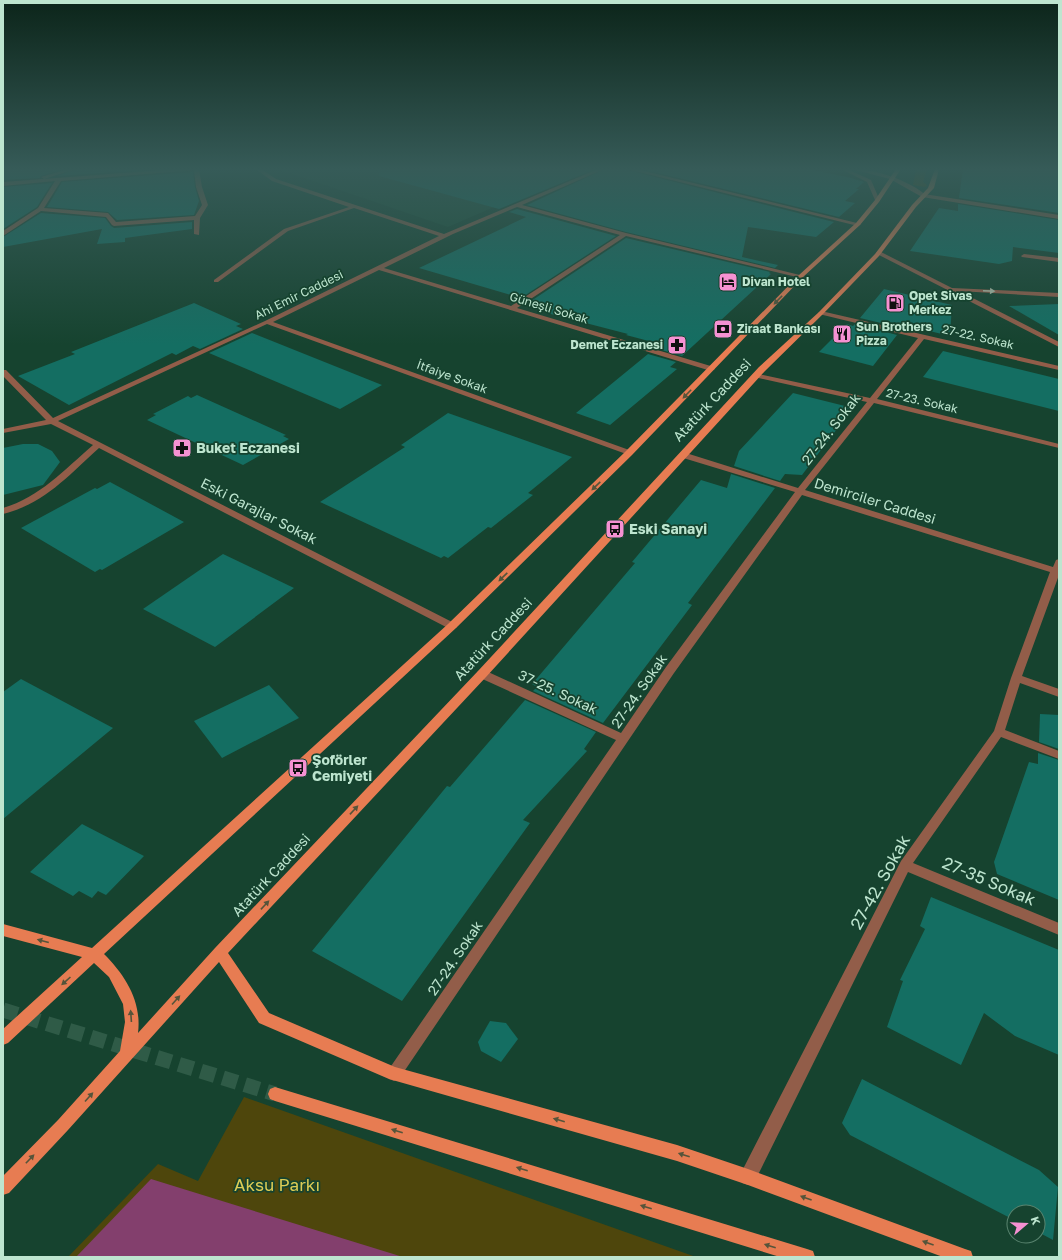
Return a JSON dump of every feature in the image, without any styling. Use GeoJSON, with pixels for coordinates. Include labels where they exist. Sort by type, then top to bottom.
{"type":"FeatureCollection","features":[{"type":"Feature","properties":{"kind":"main road","name":"Atatürk Caddesi"},"geometry":{"type":"LineString","coordinates":[[3,1038],[452,626],[629,453],[801,276],[854,228]]}},
{"type":"Feature","properties":{"kind":"main road","name":"Atatürk Caddesi"},"geometry":{"type":"LineString","coordinates":[[3,1187],[63,1125],[220,952],[482,674],[757,375],[821,313],[879,253],[899,228]]}},
{"type":"Feature","properties":{"kind":"main road"},"geometry":{"type":"LineString","coordinates":[[3,930],[94,955],[114,973],[130,1003],[132,1022],[127,1055]]}},
{"type":"Feature","properties":{"kind":"main road"},"geometry":{"type":"LineString","coordinates":[[220,952],[264,1018],[394,1074],[677,1153],[748,1177],[965,1257]]}},
{"type":"Feature","properties":{"kind":"main road"},"geometry":{"type":"LineString","coordinates":[[275,1094],[807,1257]]}},
{"type":"Feature","properties":{"kind":"street"},"geometry":{"type":"LineString","coordinates":[[3,234],[12,228]]}},
{"type":"Feature","properties":{"kind":"street"},"geometry":{"type":"LineString","coordinates":[[197,228],[197,234]]}},
{"type":"Feature","properties":{"kind":"street"},"geometry":{"type":"LineString","coordinates":[[216,281],[286,230],[292,228]]}},
{"type":"Feature","properties":{"kind":"street"},"geometry":{"type":"LineString","coordinates":[[418,228],[444,236]]}},
{"type":"Feature","properties":{"kind":"street","name":"Ahi Emir Caddesi"},"geometry":{"type":"LineString","coordinates":[[3,431],[52,421],[267,322],[463,228]]}},
{"type":"Feature","properties":{"kind":"street"},"geometry":{"type":"LineString","coordinates":[[602,228],[801,276]]}},
{"type":"Feature","properties":{"kind":"street"},"geometry":{"type":"LineString","coordinates":[[512,308],[625,234]]}},
{"type":"Feature","properties":{"kind":"street"},"geometry":{"type":"LineString","coordinates":[[879,253],[1059,345]]}},
{"type":"Feature","properties":{"kind":"street"},"geometry":{"type":"LineString","coordinates":[[1024,256],[1059,260]]}},
{"type":"Feature","properties":{"kind":"street","name":"Güneşli Sokak"},"geometry":{"type":"LineString","coordinates":[[379,268],[711,369]]}},
{"type":"Feature","properties":{"kind":"street"},"geometry":{"type":"LineString","coordinates":[[950,289],[1059,295]]}},
{"type":"Feature","properties":{"kind":"street","name":"27-22. Sokak"},"geometry":{"type":"LineString","coordinates":[[821,313],[1059,368]]}},
{"type":"Feature","properties":{"kind":"street","name":"İtfaiye Sokak"},"geometry":{"type":"LineString","coordinates":[[267,322],[629,453]]}},
{"type":"Feature","properties":{"kind":"street","name":"27-24. Sokak"},"geometry":{"type":"LineString","coordinates":[[394,1074],[622,738],[800,491],[923,336]]}},
{"type":"Feature","properties":{"kind":"street","name":"Eski Garajlar Sokak"},"geometry":{"type":"LineString","coordinates":[[3,372],[52,421],[452,626]]}},
{"type":"Feature","properties":{"kind":"street","name":"27-23. Sokak"},"geometry":{"type":"LineString","coordinates":[[757,375],[1059,446]]}},
{"type":"Feature","properties":{"kind":"street"},"geometry":{"type":"LineString","coordinates":[[3,511],[16,507],[45,492],[99,444]]}},
{"type":"Feature","properties":{"kind":"street","name":"Demirciler Caddesi"},"geometry":{"type":"LineString","coordinates":[[683,455],[1058,568]]}},
{"type":"Feature","properties":{"kind":"street","name":"27-42. Sokak"},"geometry":{"type":"LineString","coordinates":[[748,1177],[905,865],[999,732],[1016,678],[1058,568]]}},
{"type":"Feature","properties":{"kind":"street","name":"37-25. Sokak"},"geometry":{"type":"LineString","coordinates":[[482,674],[622,738]]}},
{"type":"Feature","properties":{"kind":"street"},"geometry":{"type":"LineString","coordinates":[[1016,678],[1059,693]]}},
{"type":"Feature","properties":{"kind":"street"},"geometry":{"type":"LineString","coordinates":[[999,732],[1059,755]]}},
{"type":"Feature","properties":{"kind":"street","name":"27-35 Sokak"},"geometry":{"type":"LineString","coordinates":[[905,865],[1059,929]]}},
{"type":"Feature","properties":{"kind":"green space","name":"Aksu Parkı"},"geometry":{"type":"Polygon","coordinates":[[[244,1097],[696,1257],[68,1257],[158,1164],[198,1181],[244,1097]]]}},
{"type":"Feature","properties":{"kind":"shaded area"},"geometry":{"type":"Polygon","coordinates":[[[151,1179],[403,1257],[76,1257],[151,1179]]]}},
{"type":"Feature","properties":{"kind":"building"},"geometry":{"type":"Polygon","coordinates":[[[18,228],[192,228],[125,238],[125,242],[97,244],[102,229],[3,247],[3,237],[18,228]]]}},
{"type":"Feature","properties":{"kind":"building"},"geometry":{"type":"Polygon","coordinates":[[[503,228],[586,228],[616,236],[521,298],[419,268],[503,228]]]}},
{"type":"Feature","properties":{"kind":"building"},"geometry":{"type":"Polygon","coordinates":[[[611,228],[748,228],[742,257],[778,265],[775,268],[611,228]]]}},
{"type":"Feature","properties":{"kind":"building"},"geometry":{"type":"Polygon","coordinates":[[[753,228],[827,228],[816,237],[753,228]]]}},
{"type":"Feature","properties":{"kind":"building"},"geometry":{"type":"Polygon","coordinates":[[[926,228],[1059,228],[1059,253],[1013,247],[1012,261],[999,264],[910,251],[926,228]]]}},
{"type":"Feature","properties":{"kind":"building"},"geometry":{"type":"Polygon","coordinates":[[[626,238],[770,272],[769,273],[771,274],[682,356],[655,348],[660,344],[547,313],[554,308],[531,301],[626,238]]]}},
{"type":"Feature","properties":{"kind":"building"},"geometry":{"type":"Polygon","coordinates":[[[884,289],[952,305],[950,336],[905,325],[902,328],[860,318],[884,289]]]}},
{"type":"Feature","properties":{"kind":"building"},"geometry":{"type":"Polygon","coordinates":[[[194,303],[241,324],[236,326],[243,329],[200,349],[193,346],[176,355],[172,353],[69,405],[18,376],[75,354],[71,352],[194,303]]]}},
{"type":"Feature","properties":{"kind":"building"},"geometry":{"type":"Polygon","coordinates":[[[1059,304],[1059,335],[1009,306],[1059,304]]]}},
{"type":"Feature","properties":{"kind":"building"},"geometry":{"type":"Polygon","coordinates":[[[847,324],[853,326],[855,324],[897,335],[873,366],[819,352],[847,324]]]}},
{"type":"Feature","properties":{"kind":"building"},"geometry":{"type":"Polygon","coordinates":[[[252,333],[382,385],[340,409],[209,353],[252,333]]]}},
{"type":"Feature","properties":{"kind":"building"},"geometry":{"type":"Polygon","coordinates":[[[943,351],[1059,379],[1059,411],[923,377],[943,351]]]}},
{"type":"Feature","properties":{"kind":"building"},"geometry":{"type":"Polygon","coordinates":[[[648,354],[676,362],[670,367],[677,369],[610,425],[576,413],[648,354]]]}},
{"type":"Feature","properties":{"kind":"building"},"geometry":{"type":"Polygon","coordinates":[[[793,393],[853,408],[802,475],[785,474],[780,481],[734,466],[739,451],[793,393]]]}},
{"type":"Feature","properties":{"kind":"building"},"geometry":{"type":"Polygon","coordinates":[[[197,395],[286,435],[283,436],[289,439],[243,465],[147,420],[156,415],[153,414],[188,396],[191,398],[197,395]]]}},
{"type":"Feature","properties":{"kind":"building"},"geometry":{"type":"Polygon","coordinates":[[[448,413],[572,457],[528,493],[533,495],[491,528],[488,527],[448,558],[444,556],[441,558],[320,502],[405,447],[401,445],[448,413]]]}},
{"type":"Feature","properties":{"kind":"building"},"geometry":{"type":"Polygon","coordinates":[[[23,444],[38,444],[52,451],[60,462],[43,485],[3,495],[3,448],[23,444]]]}},
{"type":"Feature","properties":{"kind":"building"},"geometry":{"type":"Polygon","coordinates":[[[731,474],[775,488],[688,603],[692,605],[603,723],[533,691],[537,687],[532,684],[635,563],[632,562],[701,480],[727,488],[731,474]]]}},
{"type":"Feature","properties":{"kind":"building"},"geometry":{"type":"Polygon","coordinates":[[[110,482],[184,522],[102,570],[100,569],[95,572],[21,528],[95,488],[97,489],[110,482]]]}},
{"type":"Feature","properties":{"kind":"building"},"geometry":{"type":"Polygon","coordinates":[[[223,554],[294,588],[215,647],[143,609],[223,554]]]}},
{"type":"Feature","properties":{"kind":"building"},"geometry":{"type":"Polygon","coordinates":[[[21,679],[113,728],[3,819],[3,692],[21,679]]]}},
{"type":"Feature","properties":{"kind":"building"},"geometry":{"type":"Polygon","coordinates":[[[269,685],[299,718],[222,758],[194,721],[269,685]]]}},
{"type":"Feature","properties":{"kind":"building"},"geometry":{"type":"Polygon","coordinates":[[[525,700],[596,732],[584,749],[587,751],[523,820],[530,823],[402,1001],[312,951],[447,786],[450,787],[525,700]]]}},
{"type":"Feature","properties":{"kind":"building"},"geometry":{"type":"Polygon","coordinates":[[[1040,714],[1059,715],[1059,749],[1039,742],[1040,714]]]}},
{"type":"Feature","properties":{"kind":"building"},"geometry":{"type":"Polygon","coordinates":[[[1038,753],[1059,760],[1059,900],[997,874],[994,862],[1029,762],[1038,764],[1038,753]]]}},
{"type":"Feature","properties":{"kind":"building"},"geometry":{"type":"Polygon","coordinates":[[[82,824],[144,856],[106,895],[98,891],[92,898],[79,891],[73,896],[30,872],[82,824]]]}},
{"type":"Feature","properties":{"kind":"building"},"geometry":{"type":"Polygon","coordinates":[[[931,897],[1059,950],[1059,1055],[1015,1036],[984,1013],[961,1065],[887,1027],[903,981],[900,980],[925,929],[920,926],[931,897]]]}},
{"type":"Feature","properties":{"kind":"building"},"geometry":{"type":"Polygon","coordinates":[[[490,1021],[506,1023],[518,1039],[501,1062],[481,1051],[478,1042],[490,1021]]]}},
{"type":"Feature","properties":{"kind":"building"},"geometry":{"type":"Polygon","coordinates":[[[862,1079],[1039,1170],[1058,1187],[1053,1240],[1046,1236],[1046,1204],[1006,1204],[1006,1216],[850,1135],[842,1123],[862,1079]]]}},
{"type":"Feature","properties":{"kind":"tunnel"},"geometry":{"type":"LineString","coordinates":[[3,1010],[275,1094]]}},
{"type":"Feature","properties":{"kind":"place","name":"Divan Hotel"},"geometry":{"type":"Point","coordinates":[728,282]}},
{"type":"Feature","properties":{"kind":"place","name":"Opet Sivas Merkez"},"geometry":{"type":"Point","coordinates":[895,303]}},
{"type":"Feature","properties":{"kind":"place","name":"Ziraat Bankası"},"geometry":{"type":"Point","coordinates":[723,329]}},
{"type":"Feature","properties":{"kind":"place","name":"Sun Brothers Pizza"},"geometry":{"type":"Point","coordinates":[842,334]}},
{"type":"Feature","properties":{"kind":"place","name":"Demet Eczanesi"},"geometry":{"type":"Point","coordinates":[677,345]}},
{"type":"Feature","properties":{"kind":"place","name":"Buket Eczanesi"},"geometry":{"type":"Point","coordinates":[182,448]}},
{"type":"Feature","properties":{"kind":"place","name":"Eski Sanayi"},"geometry":{"type":"Point","coordinates":[615,529]}},
{"type":"Feature","properties":{"kind":"place","name":"Şoförler Cemiyeti"},"geometry":{"type":"Point","coordinates":[298,768]}}]}
